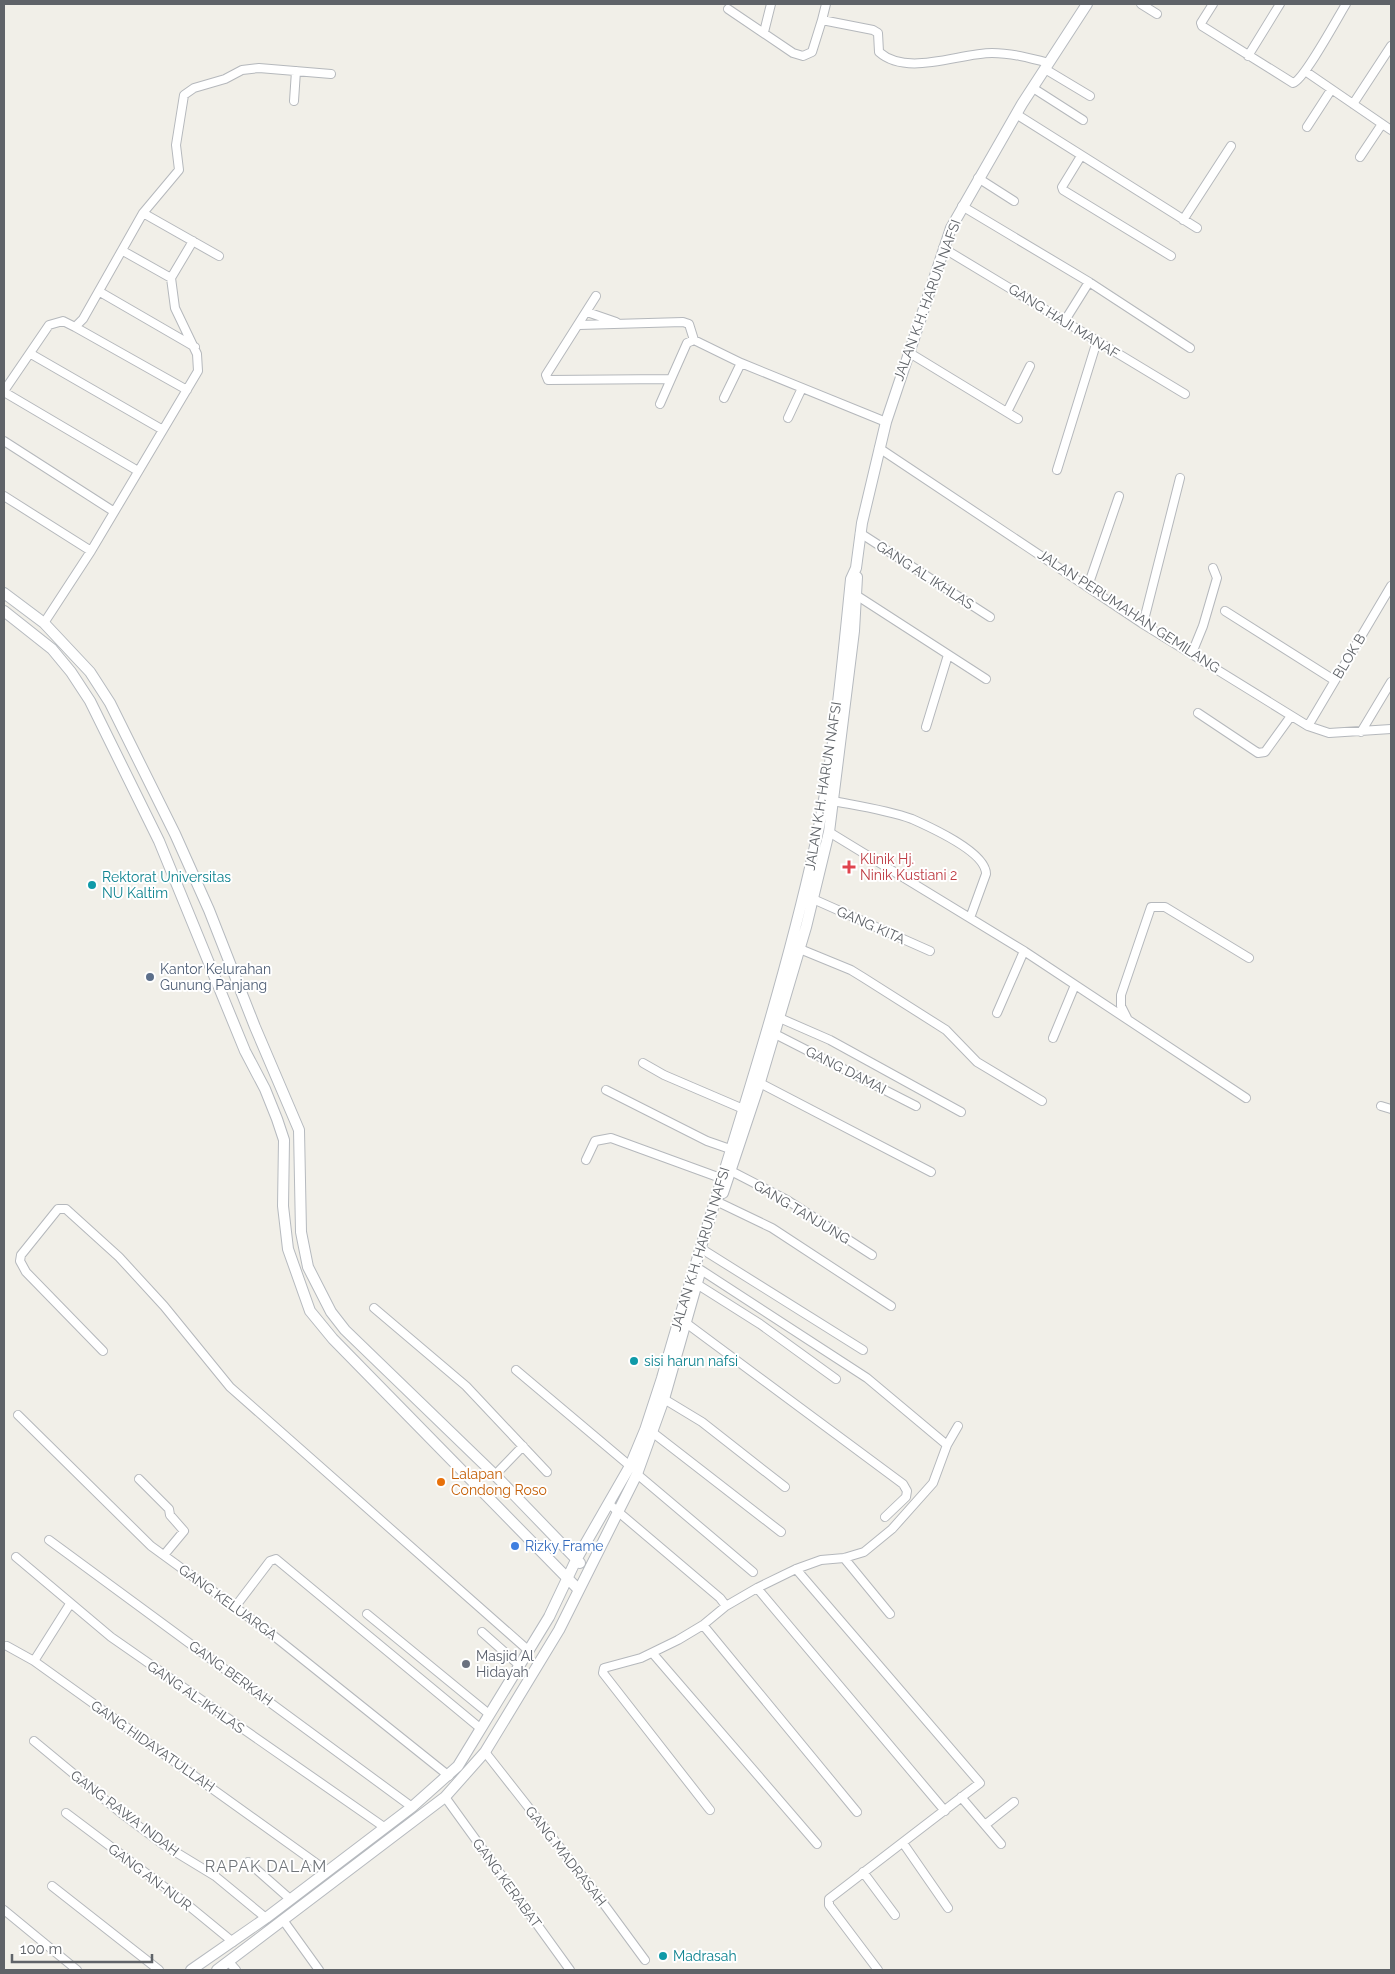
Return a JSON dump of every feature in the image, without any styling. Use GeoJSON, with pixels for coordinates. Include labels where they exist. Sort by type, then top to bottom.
{"type":"FeatureCollection","features":[{"type":"Feature","properties":{"kind":"main road","name":"JALAN K.H. HARUN NAFSI"},"geometry":{"type":"LineString","coordinates":[[795,947],[831,778],[856,594],[856,568],[860,533],[886,422],[943,248],[962,206],[1016,114],[1087,4]]}},
{"type":"Feature","properties":{"kind":"main road","name":"JALAN K.H. HARUN NAFSI"},"geometry":{"type":"LineString","coordinates":[[191,1970],[233,1942],[412,1807],[458,1766],[549,1617],[576,1560],[630,1466],[645,1430],[693,1282],[756,1081],[795,947],[813,899],[833,801],[831,778],[851,579],[856,568]]}},
{"type":"Feature","properties":{"kind":"main road"},"geometry":{"type":"LineString","coordinates":[[4,593],[44,623],[90,672],[110,704],[175,834],[209,910],[255,1027],[299,1130],[300,1232],[308,1267],[331,1312],[345,1330],[495,1475],[587,1570]]}},
{"type":"Feature","properties":{"kind":"main road"},"geometry":{"type":"LineString","coordinates":[[4,612],[52,649],[72,672],[94,709],[159,841],[245,1052],[265,1089],[284,1140],[283,1206],[288,1249],[310,1311],[333,1340],[578,1589]]}},
{"type":"Feature","properties":{"kind":"main road"},"geometry":{"type":"LineString","coordinates":[[159,841],[175,834]]}},
{"type":"Feature","properties":{"kind":"main road","name":"JALAN K.H. HARUN NAFSI"},"geometry":{"type":"LineString","coordinates":[[756,1081],[775,1034],[775,1016]]}},
{"type":"Feature","properties":{"kind":"main road","name":"JALAN K.H. HARUN NAFSI"},"geometry":{"type":"LineString","coordinates":[[217,1970],[233,1966],[265,1935],[445,1797],[485,1752],[559,1630],[587,1570],[637,1474],[664,1399],[686,1323],[693,1282],[700,1270],[720,1203],[730,1149],[747,1110]]}},
{"type":"Feature","properties":{"kind":"main road"},"geometry":{"type":"LineString","coordinates":[[261,1921],[265,1935]]}},
{"type":"Feature","properties":{"kind":"street"},"geometry":{"type":"LineString","coordinates":[[764,32],[771,4]]}},
{"type":"Feature","properties":{"kind":"street"},"geometry":{"type":"LineString","coordinates":[[728,9],[793,53],[808,55],[816,44],[826,4]]}},
{"type":"Feature","properties":{"kind":"street"},"geometry":{"type":"LineString","coordinates":[[1141,4],[1157,14]]}},
{"type":"Feature","properties":{"kind":"street"},"geometry":{"type":"LineString","coordinates":[[1213,4],[1201,23],[1202,26],[1289,83],[1297,82],[1305,71],[1346,4]]}},
{"type":"Feature","properties":{"kind":"street"},"geometry":{"type":"LineString","coordinates":[[1248,56],[1280,4]]}},
{"type":"Feature","properties":{"kind":"street"},"geometry":{"type":"LineString","coordinates":[[822,20],[873,30],[878,33],[879,52],[901,62],[940,61],[968,55],[992,53],[1026,57],[1047,66],[1090,96]]}},
{"type":"Feature","properties":{"kind":"street"},"geometry":{"type":"LineString","coordinates":[[1353,104],[1391,46]]}},
{"type":"Feature","properties":{"kind":"street"},"geometry":{"type":"LineString","coordinates":[[75,327],[100,292],[143,213],[179,170],[176,145],[184,95],[194,88],[225,78],[242,70],[259,68],[331,74]]}},
{"type":"Feature","properties":{"kind":"street"},"geometry":{"type":"LineString","coordinates":[[294,101],[296,71]]}},
{"type":"Feature","properties":{"kind":"street"},"geometry":{"type":"LineString","coordinates":[[1305,71],[1391,130]]}},
{"type":"Feature","properties":{"kind":"street"},"geometry":{"type":"LineString","coordinates":[[1033,88],[1083,120]]}},
{"type":"Feature","properties":{"kind":"street"},"geometry":{"type":"LineString","coordinates":[[1307,127],[1331,90]]}},
{"type":"Feature","properties":{"kind":"street"},"geometry":{"type":"LineString","coordinates":[[1016,114],[1197,228]]}},
{"type":"Feature","properties":{"kind":"street"},"geometry":{"type":"LineString","coordinates":[[1360,157],[1382,124]]}},
{"type":"Feature","properties":{"kind":"street"},"geometry":{"type":"LineString","coordinates":[[1183,220],[1231,146]]}},
{"type":"Feature","properties":{"kind":"street"},"geometry":{"type":"LineString","coordinates":[[1081,156],[1062,189],[1171,256]]}},
{"type":"Feature","properties":{"kind":"street"},"geometry":{"type":"LineString","coordinates":[[978,178],[1014,201]]}},
{"type":"Feature","properties":{"kind":"street"},"geometry":{"type":"LineString","coordinates":[[962,206],[1089,282],[1190,348]]}},
{"type":"Feature","properties":{"kind":"street"},"geometry":{"type":"LineString","coordinates":[[143,213],[220,256]]}},
{"type":"Feature","properties":{"kind":"street"},"geometry":{"type":"LineString","coordinates":[[44,623],[91,551],[113,511],[195,379],[199,364],[195,347],[175,308],[170,278],[193,241]]}},
{"type":"Feature","properties":{"kind":"street","name":"GANG HAJI MANAF"},"geometry":{"type":"LineString","coordinates":[[943,248],[1185,394]]}},
{"type":"Feature","properties":{"kind":"street"},"geometry":{"type":"LineString","coordinates":[[123,251],[170,278]]}},
{"type":"Feature","properties":{"kind":"street"},"geometry":{"type":"LineString","coordinates":[[1064,322],[1089,282]]}},
{"type":"Feature","properties":{"kind":"street"},"geometry":{"type":"LineString","coordinates":[[100,292],[195,347]]}},
{"type":"Feature","properties":{"kind":"street"},"geometry":{"type":"LineString","coordinates":[[596,296],[546,375],[548,380],[671,379]]}},
{"type":"Feature","properties":{"kind":"street"},"geometry":{"type":"LineString","coordinates":[[587,312],[620,323]]}},
{"type":"Feature","properties":{"kind":"street"},"geometry":{"type":"LineString","coordinates":[[138,471],[4,392],[49,325],[63,321],[187,390]]}},
{"type":"Feature","properties":{"kind":"street"},"geometry":{"type":"LineString","coordinates":[[579,325],[683,322],[689,324],[694,340],[741,362],[886,422]]}},
{"type":"Feature","properties":{"kind":"street"},"geometry":{"type":"LineString","coordinates":[[660,404],[687,343],[694,340]]}},
{"type":"Feature","properties":{"kind":"street"},"geometry":{"type":"LineString","coordinates":[[1057,470],[1097,341]]}},
{"type":"Feature","properties":{"kind":"street"},"geometry":{"type":"LineString","coordinates":[[908,352],[1018,419]]}},
{"type":"Feature","properties":{"kind":"street"},"geometry":{"type":"LineString","coordinates":[[31,354],[163,430]]}},
{"type":"Feature","properties":{"kind":"street"},"geometry":{"type":"LineString","coordinates":[[724,398],[741,362]]}},
{"type":"Feature","properties":{"kind":"street"},"geometry":{"type":"LineString","coordinates":[[1007,412],[1030,366]]}},
{"type":"Feature","properties":{"kind":"street"},"geometry":{"type":"LineString","coordinates":[[788,418],[802,388]]}},
{"type":"Feature","properties":{"kind":"street"},"geometry":{"type":"LineString","coordinates":[[4,441],[113,511]]}},
{"type":"Feature","properties":{"kind":"street","name":"JALAN PERUMAHAN GEMILANG"},"geometry":{"type":"LineString","coordinates":[[880,448],[1143,624],[1198,656],[1308,726],[1328,733],[1391,729]]}},
{"type":"Feature","properties":{"kind":"street"},"geometry":{"type":"LineString","coordinates":[[1143,624],[1180,478]]}},
{"type":"Feature","properties":{"kind":"street"},"geometry":{"type":"LineString","coordinates":[[4,496],[91,551]]}},
{"type":"Feature","properties":{"kind":"street"},"geometry":{"type":"LineString","coordinates":[[1088,586],[1119,496]]}},
{"type":"Feature","properties":{"kind":"street","name":"GANG AL IKHLAS"},"geometry":{"type":"LineString","coordinates":[[860,533],[990,617]]}},
{"type":"Feature","properties":{"kind":"street"},"geometry":{"type":"LineString","coordinates":[[1198,656],[1203,626],[1217,578],[1213,568]]}},
{"type":"Feature","properties":{"kind":"street","name":"BLOK B"},"geometry":{"type":"LineString","coordinates":[[1308,726],[1391,586]]}},
{"type":"Feature","properties":{"kind":"street"},"geometry":{"type":"LineString","coordinates":[[856,594],[948,656],[986,679]]}},
{"type":"Feature","properties":{"kind":"street"},"geometry":{"type":"LineString","coordinates":[[1225,611],[1334,680]]}},
{"type":"Feature","properties":{"kind":"street"},"geometry":{"type":"LineString","coordinates":[[926,727],[948,656]]}},
{"type":"Feature","properties":{"kind":"street"},"geometry":{"type":"LineString","coordinates":[[1360,732],[1391,682]]}},
{"type":"Feature","properties":{"kind":"street"},"geometry":{"type":"LineString","coordinates":[[1198,712],[1258,753],[1265,752],[1270,747],[1291,716]]}},
{"type":"Feature","properties":{"kind":"street"},"geometry":{"type":"LineString","coordinates":[[833,801],[911,819],[960,844],[982,861],[986,867],[986,874],[970,918]]}},
{"type":"Feature","properties":{"kind":"street"},"geometry":{"type":"LineString","coordinates":[[828,832],[1024,951],[1246,1098]]}},
{"type":"Feature","properties":{"kind":"street","name":"GANG KITA"},"geometry":{"type":"LineString","coordinates":[[813,899],[930,951]]}},
{"type":"Feature","properties":{"kind":"street"},"geometry":{"type":"LineString","coordinates":[[1128,1020],[1121,1006],[1121,995],[1151,907],[1165,907],[1249,958]]}},
{"type":"Feature","properties":{"kind":"street"},"geometry":{"type":"LineString","coordinates":[[795,947],[864,978],[946,1030],[977,1062],[1042,1101]]}},
{"type":"Feature","properties":{"kind":"street"},"geometry":{"type":"LineString","coordinates":[[997,1013],[1024,951]]}},
{"type":"Feature","properties":{"kind":"street"},"geometry":{"type":"LineString","coordinates":[[1053,1038],[1075,984]]}},
{"type":"Feature","properties":{"kind":"street"},"geometry":{"type":"LineString","coordinates":[[775,1016],[830,1040],[961,1112]]}},
{"type":"Feature","properties":{"kind":"street","name":"GANG DAMAI"},"geometry":{"type":"LineString","coordinates":[[775,1034],[916,1106]]}},
{"type":"Feature","properties":{"kind":"street"},"geometry":{"type":"LineString","coordinates":[[643,1064],[664,1075],[747,1110]]}},
{"type":"Feature","properties":{"kind":"street"},"geometry":{"type":"LineString","coordinates":[[756,1081],[932,1172]]}},
{"type":"Feature","properties":{"kind":"street"},"geometry":{"type":"LineString","coordinates":[[606,1090],[682,1129],[730,1149]]}},
{"type":"Feature","properties":{"kind":"street"},"geometry":{"type":"LineString","coordinates":[[1381,1106],[1391,1109]]}},
{"type":"Feature","properties":{"kind":"street","name":"GANG TANJUNG"},"geometry":{"type":"LineString","coordinates":[[586,1160],[595,1141],[611,1138],[787,1200],[872,1255]]}},
{"type":"Feature","properties":{"kind":"street"},"geometry":{"type":"LineString","coordinates":[[720,1203],[772,1228],[891,1306]]}},
{"type":"Feature","properties":{"kind":"street"},"geometry":{"type":"LineString","coordinates":[[103,1350],[26,1272],[20,1261],[21,1255],[58,1209],[66,1209],[119,1257],[164,1306],[230,1387],[529,1651]]}},
{"type":"Feature","properties":{"kind":"street"},"geometry":{"type":"LineString","coordinates":[[705,1251],[863,1350]]}},
{"type":"Feature","properties":{"kind":"street"},"geometry":{"type":"LineString","coordinates":[[700,1270],[868,1378],[947,1445]]}},
{"type":"Feature","properties":{"kind":"street"},"geometry":{"type":"LineString","coordinates":[[693,1282],[760,1324],[836,1379]]}},
{"type":"Feature","properties":{"kind":"street"},"geometry":{"type":"LineString","coordinates":[[374,1308],[466,1386],[547,1472]]}},
{"type":"Feature","properties":{"kind":"street"},"geometry":{"type":"LineString","coordinates":[[686,1323],[903,1484],[907,1491],[906,1497],[885,1516]]}},
{"type":"Feature","properties":{"kind":"street"},"geometry":{"type":"LineString","coordinates":[[516,1370],[630,1466]]}},
{"type":"Feature","properties":{"kind":"street"},"geometry":{"type":"LineString","coordinates":[[664,1399],[702,1422],[785,1487]]}},
{"type":"Feature","properties":{"kind":"street","name":"GANG KELUARGA"},"geometry":{"type":"LineString","coordinates":[[18,1415],[152,1546],[235,1607],[449,1776]]}},
{"type":"Feature","properties":{"kind":"street"},"geometry":{"type":"LineString","coordinates":[[710,1810],[604,1673],[604,1668],[608,1665],[628,1663],[654,1652],[703,1625],[724,1603],[796,1569],[821,1560],[844,1558],[864,1552],[878,1542],[918,1502],[933,1483],[947,1445],[958,1426]]}},
{"type":"Feature","properties":{"kind":"street"},"geometry":{"type":"LineString","coordinates":[[652,1432],[782,1532]]}},
{"type":"Feature","properties":{"kind":"street"},"geometry":{"type":"LineString","coordinates":[[495,1475],[523,1446]]}},
{"type":"Feature","properties":{"kind":"street"},"geometry":{"type":"LineString","coordinates":[[637,1474],[753,1572]]}},
{"type":"Feature","properties":{"kind":"street"},"geometry":{"type":"LineString","coordinates":[[139,1479],[169,1509],[170,1514],[184,1531],[164,1555]]}},
{"type":"Feature","properties":{"kind":"street"},"geometry":{"type":"LineString","coordinates":[[609,1504],[724,1603]]}},
{"type":"Feature","properties":{"kind":"street","name":"GANG BERKAH"},"geometry":{"type":"LineString","coordinates":[[49,1540],[412,1807]]}},
{"type":"Feature","properties":{"kind":"street","name":"GANG AL-IKHLAS"},"geometry":{"type":"LineString","coordinates":[[16,1557],[40,1575],[70,1604],[111,1637],[384,1827]]}},
{"type":"Feature","properties":{"kind":"street"},"geometry":{"type":"LineString","coordinates":[[844,1558],[890,1614]]}},
{"type":"Feature","properties":{"kind":"street"},"geometry":{"type":"LineString","coordinates":[[235,1607],[270,1561],[276,1559],[480,1728]]}},
{"type":"Feature","properties":{"kind":"street"},"geometry":{"type":"LineString","coordinates":[[796,1569],[979,1780],[977,1786],[827,1901],[878,1970]]}},
{"type":"Feature","properties":{"kind":"street"},"geometry":{"type":"LineString","coordinates":[[757,1588],[945,1811]]}},
{"type":"Feature","properties":{"kind":"street"},"geometry":{"type":"LineString","coordinates":[[34,1661],[70,1604]]}},
{"type":"Feature","properties":{"kind":"street"},"geometry":{"type":"LineString","coordinates":[[368,1614],[489,1714]]}},
{"type":"Feature","properties":{"kind":"street"},"geometry":{"type":"LineString","coordinates":[[703,1625],[857,1812]]}},
{"type":"Feature","properties":{"kind":"street"},"geometry":{"type":"LineString","coordinates":[[482,1632],[519,1665]]}},
{"type":"Feature","properties":{"kind":"street","name":"GANG HIDAYATULLAH"},"geometry":{"type":"LineString","coordinates":[[7,1646],[34,1661],[327,1871]]}},
{"type":"Feature","properties":{"kind":"street"},"geometry":{"type":"LineString","coordinates":[[654,1652],[655,1656],[818,1844]]}},
{"type":"Feature","properties":{"kind":"street","name":"GANG RAWA INDAH"},"geometry":{"type":"LineString","coordinates":[[34,1741],[121,1813],[164,1845],[215,1876],[261,1921]]}},
{"type":"Feature","properties":{"kind":"street","name":"GANG MADRASAH"},"geometry":{"type":"LineString","coordinates":[[485,1752],[595,1892],[645,1960]]}},
{"type":"Feature","properties":{"kind":"street","name":"GANG KERABAT"},"geometry":{"type":"LineString","coordinates":[[445,1797],[570,1970]]}},
{"type":"Feature","properties":{"kind":"street"},"geometry":{"type":"LineString","coordinates":[[962,1797],[1001,1844]]}},
{"type":"Feature","properties":{"kind":"street"},"geometry":{"type":"LineString","coordinates":[[985,1825],[1014,1802]]}},
{"type":"Feature","properties":{"kind":"street","name":"GANG AN-NUR"},"geometry":{"type":"LineString","coordinates":[[66,1814],[184,1901],[233,1942]]}},
{"type":"Feature","properties":{"kind":"street"},"geometry":{"type":"LineString","coordinates":[[903,1843],[948,1908]]}},
{"type":"Feature","properties":{"kind":"street"},"geometry":{"type":"LineString","coordinates":[[248,1862],[290,1899]]}},
{"type":"Feature","properties":{"kind":"street"},"geometry":{"type":"LineString","coordinates":[[863,1872],[894,1915]]}},
{"type":"Feature","properties":{"kind":"street"},"geometry":{"type":"LineString","coordinates":[[52,1886],[159,1970]]}},
{"type":"Feature","properties":{"kind":"street"},"geometry":{"type":"LineString","coordinates":[[4,1910],[77,1970]]}},
{"type":"Feature","properties":{"kind":"street"},"geometry":{"type":"LineString","coordinates":[[284,1920],[319,1970]]}},
{"type":"Feature","properties":{"kind":"place","name":"Klinik Hj. Ninik Kustiani 2"},"geometry":{"type":"Point","coordinates":[849,867]}},
{"type":"Feature","properties":{"kind":"place","name":"Rektorat Universitas NU Kaltim"},"geometry":{"type":"Point","coordinates":[92,885]}},
{"type":"Feature","properties":{"kind":"place","name":"Kantor Kelurahan Gunung Panjang"},"geometry":{"type":"Point","coordinates":[150,977]}},
{"type":"Feature","properties":{"kind":"place","name":"sisi harun nafsi"},"geometry":{"type":"Point","coordinates":[634,1361]}},
{"type":"Feature","properties":{"kind":"place","name":"Lalapan Condong Roso"},"geometry":{"type":"Point","coordinates":[441,1482]}},
{"type":"Feature","properties":{"kind":"place","name":"Rizky Frame"},"geometry":{"type":"Point","coordinates":[515,1546]}},
{"type":"Feature","properties":{"kind":"place","name":"Masjid Al Hidayah"},"geometry":{"type":"Point","coordinates":[466,1664]}},
{"type":"Feature","properties":{"kind":"place","name":"Madrasah"},"geometry":{"type":"Point","coordinates":[663,1956]}},
{"type":"Feature","properties":{"kind":"district","name":"RAPAK DALAM"},"geometry":{"type":"Point","coordinates":[266,1866]}}]}
